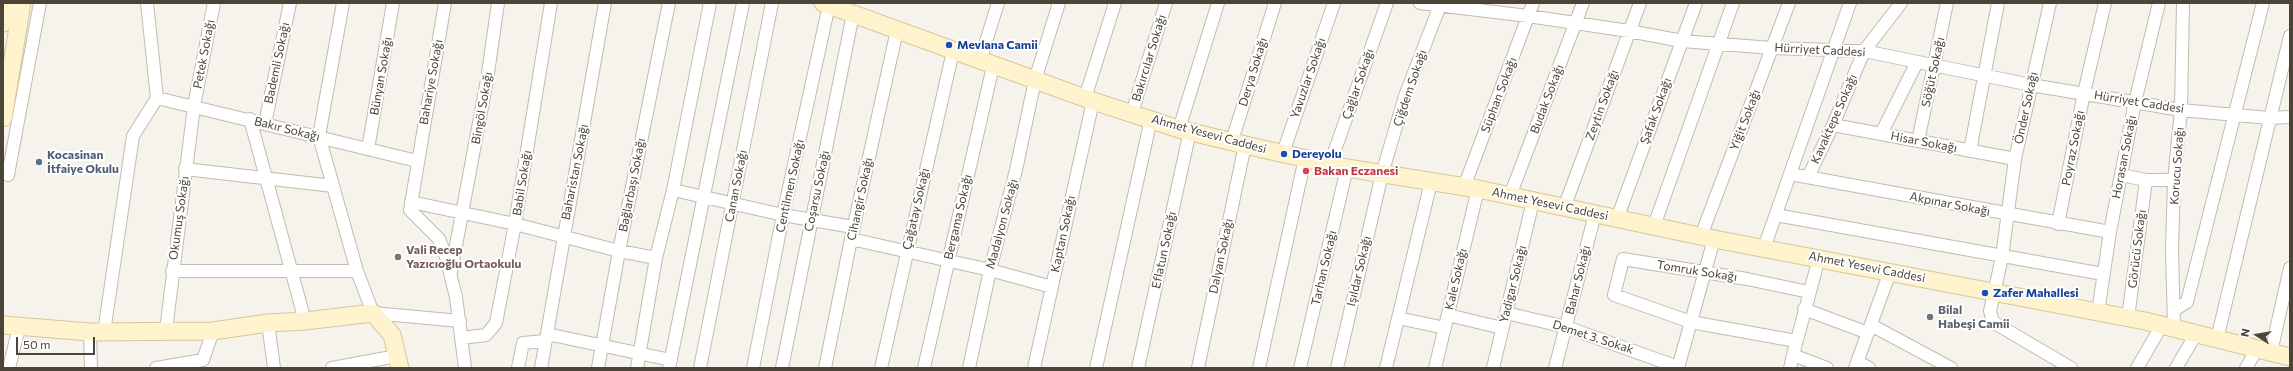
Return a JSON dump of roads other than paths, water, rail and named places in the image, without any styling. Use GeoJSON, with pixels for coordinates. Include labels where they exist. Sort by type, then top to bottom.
{"type":"FeatureCollection","features":[{"type":"Feature","properties":{"kind":"street"},"geometry":{"type":"LineString","coordinates":[[3,23],[6,3]]}},
{"type":"Feature","properties":{"kind":"street"},"geometry":{"type":"LineString","coordinates":[[3,118],[22,3]]}},
{"type":"Feature","properties":{"kind":"street"},"geometry":{"type":"LineString","coordinates":[[8,175],[40,3]]}},
{"type":"Feature","properties":{"kind":"street"},"geometry":{"type":"LineString","coordinates":[[91,368],[133,136],[157,98],[147,3]]}},
{"type":"Feature","properties":{"kind":"street","name":"Petek Sokağı"},"geometry":{"type":"LineString","coordinates":[[194,106],[214,3]]}},
{"type":"Feature","properties":{"kind":"street","name":"Bademli Sokağı"},"geometry":{"type":"LineString","coordinates":[[265,123],[290,3]]}},
{"type":"Feature","properties":{"kind":"street"},"geometry":{"type":"LineString","coordinates":[[332,368],[398,362],[392,335],[373,313],[357,271],[319,136],[342,3]]}},
{"type":"Feature","properties":{"kind":"street","name":"Bünyan Sokağı"},"geometry":{"type":"LineString","coordinates":[[368,149],[393,3]]}},
{"type":"Feature","properties":{"kind":"street","name":"Bahariye Sokağı"},"geometry":{"type":"LineString","coordinates":[[411,202],[445,3]]}},
{"type":"Feature","properties":{"kind":"street","name":"Bingöl Sokağı"},"geometry":{"type":"LineString","coordinates":[[451,275],[463,213],[498,3]]}},
{"type":"Feature","properties":{"kind":"street","name":"Babil Sokağı"},"geometry":{"type":"LineString","coordinates":[[462,338],[486,336],[496,323],[516,224],[551,3]]}},
{"type":"Feature","properties":{"kind":"street","name":"Baharistan Sokağı"},"geometry":{"type":"LineString","coordinates":[[541,368],[562,236],[589,103],[605,3]]}},
{"type":"Feature","properties":{"kind":"street","name":"Bağlarbaşı Sokağı"},"geometry":{"type":"LineString","coordinates":[[598,368],[619,251],[669,3]]}},
{"type":"Feature","properties":{"kind":"street"},"geometry":{"type":"LineString","coordinates":[[637,368],[656,258],[673,190],[710,3]]}},
{"type":"Feature","properties":{"kind":"street"},"geometry":{"type":"LineString","coordinates":[[518,368],[523,343],[546,338],[602,345],[640,354],[670,364],[743,3]]}},
{"type":"Feature","properties":{"kind":"street","name":"Canan Sokağı"},"geometry":{"type":"LineString","coordinates":[[700,368],[772,3]]}},
{"type":"Feature","properties":{"kind":"street","name":"Bergama Sokağı"},"geometry":{"type":"LineString","coordinates":[[924,368],[948,260],[998,3]]}},
{"type":"Feature","properties":{"kind":"street","name":"Madalyon Sokağı"},"geometry":{"type":"LineString","coordinates":[[969,368],[990,270],[1016,170],[1035,80],[1059,3]]}},
{"type":"Feature","properties":{"kind":"street","name":"Kaptan Sokağı"},"geometry":{"type":"LineString","coordinates":[[1034,368],[1052,287],[1089,99],[1115,3]]}},
{"type":"Feature","properties":{"kind":"street","name":"Bakırcılar Sokağı"},"geometry":{"type":"LineString","coordinates":[[1132,113],[1166,3]]}},
{"type":"Feature","properties":{"kind":"street","name":"Eflatun Sokağı"},"geometry":{"type":"LineString","coordinates":[[1138,368],[1185,130],[1218,3]]}},
{"type":"Feature","properties":{"kind":"street","name":"Derya Sokağı"},"geometry":{"type":"LineString","coordinates":[[1238,143],[1275,3]]}},
{"type":"Feature","properties":{"kind":"street","name":"Yavuzlar Sokağı"},"geometry":{"type":"LineString","coordinates":[[1283,154],[1334,3]]}},
{"type":"Feature","properties":{"kind":"street","name":"Çağlar Sokağı"},"geometry":{"type":"LineString","coordinates":[[1330,164],[1386,3]]}},
{"type":"Feature","properties":{"kind":"street","name":"Hürriyet Caddesi"},"geometry":{"type":"LineString","coordinates":[[1420,3],[1440,3],[1629,31],[1682,41],[1772,48],[1864,51],[1983,74],[2031,85],[2181,110],[2269,118],[2290,117]]}},
{"type":"Feature","properties":{"kind":"street","name":"Çiğdem Sokağı"},"geometry":{"type":"LineString","coordinates":[[1382,174],[1405,96],[1440,3]]}},
{"type":"Feature","properties":{"kind":"street","name":"Süphan Sokağı"},"geometry":{"type":"LineString","coordinates":[[1471,188],[1533,3]]}},
{"type":"Feature","properties":{"kind":"street","name":"Budak Sokağı"},"geometry":{"type":"LineString","coordinates":[[1510,196],[1583,3]]}},
{"type":"Feature","properties":{"kind":"street","name":"Zeytin Sokağı"},"geometry":{"type":"LineString","coordinates":[[1564,208],[1640,3]]}},
{"type":"Feature","properties":{"kind":"street","name":"Şafak Sokağı"},"geometry":{"type":"LineString","coordinates":[[1617,219],[1696,3]]}},
{"type":"Feature","properties":{"kind":"street"},"geometry":{"type":"LineString","coordinates":[[1654,226],[1734,3]]}},
{"type":"Feature","properties":{"kind":"street","name":"Yiğit Sokağı"},"geometry":{"type":"LineString","coordinates":[[1678,367],[1704,272],[1708,237],[1772,48],[1789,3]]}},
{"type":"Feature","properties":{"kind":"street"},"geometry":{"type":"LineString","coordinates":[[1764,248],[1835,50],[1850,3]]}},
{"type":"Feature","properties":{"kind":"street","name":"Kavaktepe Sokağı"},"geometry":{"type":"LineString","coordinates":[[1808,177],[1833,125],[1864,51],[1901,3]]}},
{"type":"Feature","properties":{"kind":"street","name":"Söğüt Sokağı"},"geometry":{"type":"LineString","coordinates":[[1918,141],[1947,3]]}},
{"type":"Feature","properties":{"kind":"street"},"geometry":{"type":"LineString","coordinates":[[1970,150],[1983,74],[1998,3]]}},
{"type":"Feature","properties":{"kind":"street","name":"Önder Sokağı"},"geometry":{"type":"LineString","coordinates":[[2050,3],[2015,159],[2002,257],[1990,311],[1994,322],[2071,368]]}},
{"type":"Feature","properties":{"kind":"street","name":"Poyraz Sokağı"},"geometry":{"type":"LineString","coordinates":[[2058,224],[2084,94],[2105,3]]}},
{"type":"Feature","properties":{"kind":"street","name":"Horasan Sokağı"},"geometry":{"type":"LineString","coordinates":[[2098,312],[2110,232],[2135,102],[2159,3]]}},
{"type":"Feature","properties":{"kind":"street","name":"Korucu Sokağı"},"geometry":{"type":"LineString","coordinates":[[2168,327],[2174,310],[2172,249],[2174,180],[2181,110],[2183,3]]}},
{"type":"Feature","properties":{"kind":"street"},"geometry":{"type":"LineString","coordinates":[[2174,310],[2187,302],[2263,3]]}},
{"type":"Feature","properties":{"kind":"street","name":"Ahmet Yesevi Caddesi"},"geometry":{"type":"LineString","coordinates":[[826,4],[987,64],[1089,99],[1185,130],[1283,154],[1347,168],[1471,188],[1617,219],[2128,318],[2290,357]]}},
{"type":"Feature","properties":{"kind":"street","name":"Centilmen Sokağı"},"geometry":{"type":"LineString","coordinates":[[753,368],[826,4]]}},
{"type":"Feature","properties":{"kind":"street","name":"Coşarsu Sokağı"},"geometry":{"type":"LineString","coordinates":[[782,368],[853,14]]}},
{"type":"Feature","properties":{"kind":"street","name":"Cihangir Sokağı"},"geometry":{"type":"LineString","coordinates":[[825,368],[852,233],[897,30]]}},
{"type":"Feature","properties":{"kind":"street"},"geometry":{"type":"LineString","coordinates":[[2218,339],[2269,118],[2290,36]]}},
{"type":"Feature","properties":{"kind":"street","name":"Çağatay Sokağı"},"geometry":{"type":"LineString","coordinates":[[881,368],[906,251],[953,51]]}},
{"type":"Feature","properties":{"kind":"street"},"geometry":{"type":"LineString","coordinates":[[1881,134],[1917,62]]}},
{"type":"Feature","properties":{"kind":"street","name":"Bakır Sokağı"},"geometry":{"type":"LineString","coordinates":[[157,98],[250,119],[417,161]]}},
{"type":"Feature","properties":{"kind":"street","name":"Okumuş Sokağı"},"geometry":{"type":"LineString","coordinates":[[166,330],[172,271],[194,106]]}},
{"type":"Feature","properties":{"kind":"street"},"geometry":{"type":"LineString","coordinates":[[250,119],[290,271],[305,321]]}},
{"type":"Feature","properties":{"kind":"street"},"geometry":{"type":"LineString","coordinates":[[1096,368],[1151,119]]}},
{"type":"Feature","properties":{"kind":"street","name":"Hisar Sokağı"},"geometry":{"type":"LineString","coordinates":[[1833,125],[2015,159]]}},
{"type":"Feature","properties":{"kind":"street","name":"Dalyan Sokağı"},"geometry":{"type":"LineString","coordinates":[[1198,368],[1238,143]]}},
{"type":"Feature","properties":{"kind":"street"},"geometry":{"type":"LineString","coordinates":[[1259,368],[1305,158]]}},
{"type":"Feature","properties":{"kind":"street","name":"Tarhan Sokağı"},"geometry":{"type":"LineString","coordinates":[[1300,368],[1347,168]]}},
{"type":"Feature","properties":{"kind":"street"},"geometry":{"type":"LineString","coordinates":[[185,169],[333,186]]}},
{"type":"Feature","properties":{"kind":"street","name":"Işıldar Sokağı"},"geometry":{"type":"LineString","coordinates":[[1337,368],[1382,174]]}},
{"type":"Feature","properties":{"kind":"street","name":"Akpınar Sokağı"},"geometry":{"type":"LineString","coordinates":[[1790,174],[2058,224],[2110,232]]}},
{"type":"Feature","properties":{"kind":"street"},"geometry":{"type":"LineString","coordinates":[[2121,176],[2146,180],[2174,180]]}},
{"type":"Feature","properties":{"kind":"street","name":"Görücü Sokağı"},"geometry":{"type":"LineString","coordinates":[[2128,318],[2146,180]]}},
{"type":"Feature","properties":{"kind":"street"},"geometry":{"type":"LineString","coordinates":[[1386,368],[1431,182]]}},
{"type":"Feature","properties":{"kind":"street","name":"Kale Sokağı"},"geometry":{"type":"LineString","coordinates":[[1435,368],[1448,315],[1471,188]]}},
{"type":"Feature","properties":{"kind":"street"},"geometry":{"type":"LineString","coordinates":[[673,190],[811,221],[906,251],[990,270],[1052,287]]}},
{"type":"Feature","properties":{"kind":"street","name":"Yadigar Sokağı"},"geometry":{"type":"LineString","coordinates":[[1492,368],[1533,201]]}},
{"type":"Feature","properties":{"kind":"street"},"geometry":{"type":"LineString","coordinates":[[465,368],[460,321],[451,275],[439,239],[410,210],[411,202],[516,224],[619,251],[656,258]]}},
{"type":"Feature","properties":{"kind":"street","name":"Bahar Sokağı"},"geometry":{"type":"LineString","coordinates":[[1555,368],[1595,214]]}},
{"type":"Feature","properties":{"kind":"street"},"geometry":{"type":"LineString","coordinates":[[1776,215],[2002,257],[2103,274]]}},
{"type":"Feature","properties":{"kind":"street"},"geometry":{"type":"LineString","coordinates":[[1790,368],[1804,309],[1819,258]]}},
{"type":"Feature","properties":{"kind":"street","name":"Tomruk Sokağı"},"geometry":{"type":"LineString","coordinates":[[1691,322],[1614,295],[1623,259],[1788,286],[1809,292]]}},
{"type":"Feature","properties":{"kind":"street"},"geometry":{"type":"LineString","coordinates":[[2246,368],[2264,350],[2290,268]]}},
{"type":"Feature","properties":{"kind":"street"},"geometry":{"type":"LineString","coordinates":[[172,271],[357,271]]}},
{"type":"Feature","properties":{"kind":"street"},"geometry":{"type":"LineString","coordinates":[[1869,368],[1857,365],[1890,272]]}},
{"type":"Feature","properties":{"kind":"street"},"geometry":{"type":"LineString","coordinates":[[1804,309],[1870,329],[1951,368]]}},
{"type":"Feature","properties":{"kind":"street"},"geometry":{"type":"LineString","coordinates":[[9,368],[11,326],[97,332],[166,330],[213,331],[268,323],[305,321],[373,313],[460,321]]}},
{"type":"Feature","properties":{"kind":"street","name":"Demet 3. Sokak"},"geometry":{"type":"LineString","coordinates":[[1506,313],[1566,327],[1678,367]]}},
{"type":"Feature","properties":{"kind":"street"},"geometry":{"type":"LineString","coordinates":[[1448,315],[1502,328]]}},
{"type":"Feature","properties":{"kind":"street"},"geometry":{"type":"LineString","coordinates":[[1398,318],[1445,328]]}},
{"type":"Feature","properties":{"kind":"street"},"geometry":{"type":"LineString","coordinates":[[1691,322],[1796,341]]}},
{"type":"Feature","properties":{"kind":"street"},"geometry":{"type":"LineString","coordinates":[[268,323],[274,368]]}},
{"type":"Feature","properties":{"kind":"street"},"geometry":{"type":"LineString","coordinates":[[2137,368],[2168,327]]}},
{"type":"Feature","properties":{"kind":"street"},"geometry":{"type":"LineString","coordinates":[[156,368],[203,360],[213,331]]}},
{"type":"Feature","properties":{"kind":"street"},"geometry":{"type":"LineString","coordinates":[[2176,368],[2196,334]]}},
{"type":"Feature","properties":{"kind":"street"},"geometry":{"type":"LineString","coordinates":[[1793,355],[1827,368]]}},
{"type":"Feature","properties":{"kind":"place","name":"Mevlana Camii"},"geometry":{"type":"Point","coordinates":[949,45]}},
{"type":"Feature","properties":{"kind":"place","name":"Dereyolu"},"geometry":{"type":"Point","coordinates":[1284,154]}},
{"type":"Feature","properties":{"kind":"place","name":"Kocasinan İtfaiye Okulu"},"geometry":{"type":"Point","coordinates":[39,162]}},
{"type":"Feature","properties":{"kind":"place","name":"Bakan Eczanesi"},"geometry":{"type":"Point","coordinates":[1306,171]}},
{"type":"Feature","properties":{"kind":"place","name":"Vali Recep Yazıcıoğlu Ortaokulu"},"geometry":{"type":"Point","coordinates":[398,257]}},
{"type":"Feature","properties":{"kind":"place","name":"Zafer Mahallesi"},"geometry":{"type":"Point","coordinates":[1985,293]}},
{"type":"Feature","properties":{"kind":"place","name":"Bilal Habeşi Camii"},"geometry":{"type":"Point","coordinates":[1930,317]}}]}
